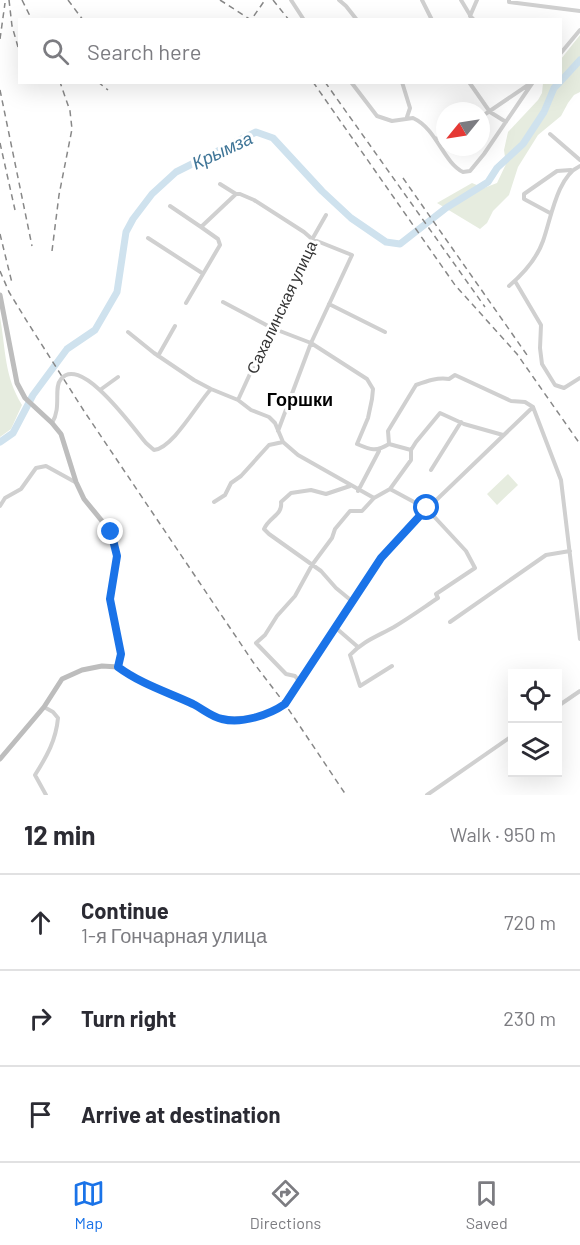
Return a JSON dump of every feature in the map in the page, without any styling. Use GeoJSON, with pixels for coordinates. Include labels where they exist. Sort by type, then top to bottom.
{"type":"FeatureCollection","features":[{"type":"Feature","properties":{"kind":"street"},"geometry":{"type":"LineString","coordinates":[[291,0],[303,18]]}},
{"type":"Feature","properties":{"kind":"street"},"geometry":{"type":"LineString","coordinates":[[339,0],[355,18]]}},
{"type":"Feature","properties":{"kind":"street"},"geometry":{"type":"LineString","coordinates":[[422,0],[431,18]]}},
{"type":"Feature","properties":{"kind":"street"},"geometry":{"type":"LineString","coordinates":[[461,0],[472,18]]}},
{"type":"Feature","properties":{"kind":"street"},"geometry":{"type":"LineString","coordinates":[[472,18],[477,0]]}},
{"type":"Feature","properties":{"kind":"street"},"geometry":{"type":"LineString","coordinates":[[509,0],[509,2],[580,11]]}},
{"type":"Feature","properties":{"kind":"street"},"geometry":{"type":"LineString","coordinates":[[562,53],[580,30]]}},
{"type":"Feature","properties":{"kind":"street"},"geometry":{"type":"LineString","coordinates":[[353,84],[377,116],[392,121],[407,117],[419,121],[436,139]]}},
{"type":"Feature","properties":{"kind":"street"},"geometry":{"type":"LineString","coordinates":[[403,84],[410,108],[407,117]]}},
{"type":"Feature","properties":{"kind":"street"},"geometry":{"type":"LineString","coordinates":[[470,84],[483,102]]}},
{"type":"Feature","properties":{"kind":"street"},"geometry":{"type":"LineString","coordinates":[[506,122],[490,112],[531,84]]}},
{"type":"Feature","properties":{"kind":"street"},"geometry":{"type":"LineString","coordinates":[[490,145],[531,84]]}},
{"type":"Feature","properties":{"kind":"street"},"geometry":{"type":"LineString","coordinates":[[550,134],[580,160]]}},
{"type":"Feature","properties":{"kind":"street"},"geometry":{"type":"LineString","coordinates":[[448,156],[459,171],[466,172],[473,168],[482,156]]}},
{"type":"Feature","properties":{"kind":"street"},"geometry":{"type":"LineString","coordinates":[[550,213],[524,199],[524,194],[556,171],[572,170],[580,166]]}},
{"type":"Feature","properties":{"kind":"street"},"geometry":{"type":"LineString","coordinates":[[509,286],[538,252],[556,198],[572,170]]}},
{"type":"Feature","properties":{"kind":"street"},"geometry":{"type":"LineString","coordinates":[[220,184],[236,194],[254,200],[304,232],[312,240],[352,255],[311,343],[278,432]]}},
{"type":"Feature","properties":{"kind":"street"},"geometry":{"type":"LineString","coordinates":[[201,227],[236,194]]}},
{"type":"Feature","properties":{"kind":"street"},"geometry":{"type":"LineString","coordinates":[[170,206],[220,241],[220,245],[186,303]]}},
{"type":"Feature","properties":{"kind":"street","name":"Сахалинская улица"},"geometry":{"type":"LineString","coordinates":[[238,400],[312,240],[326,215]]}},
{"type":"Feature","properties":{"kind":"street"},"geometry":{"type":"LineString","coordinates":[[148,238],[202,273]]}},
{"type":"Feature","properties":{"kind":"street"},"geometry":{"type":"LineString","coordinates":[[515,281],[541,324],[542,364],[555,385],[564,388],[580,378]]}},
{"type":"Feature","properties":{"kind":"street"},"geometry":{"type":"LineString","coordinates":[[0,295],[17,383],[25,398],[61,434],[76,482],[84,499],[111,532],[117,556],[110,599],[121,654],[118,667]]}},
{"type":"Feature","properties":{"kind":"street"},"geometry":{"type":"LineString","coordinates":[[223,302],[272,328],[311,343],[367,379],[373,389],[372,399],[368,418],[357,444],[371,450],[379,450],[389,444],[411,450]]}},
{"type":"Feature","properties":{"kind":"street"},"geometry":{"type":"LineString","coordinates":[[329,304],[385,332]]}},
{"type":"Feature","properties":{"kind":"street"},"geometry":{"type":"LineString","coordinates":[[158,356],[175,326]]}},
{"type":"Feature","properties":{"kind":"street"},"geometry":{"type":"LineString","coordinates":[[128,332],[158,356],[211,389],[238,400],[251,410],[269,417],[275,423],[283,442],[298,455],[374,498]]}},
{"type":"Feature","properties":{"kind":"street"},"geometry":{"type":"LineString","coordinates":[[52,423],[58,414],[57,385],[60,379],[66,374],[80,374],[100,390],[154,450],[161,449],[211,389]]}},
{"type":"Feature","properties":{"kind":"street"},"geometry":{"type":"LineString","coordinates":[[389,444],[388,431],[416,385],[426,382],[449,379],[455,375],[511,401],[525,402],[533,407],[561,480],[580,639]]}},
{"type":"Feature","properties":{"kind":"street"},"geometry":{"type":"LineString","coordinates":[[100,390],[118,377]]}},
{"type":"Feature","properties":{"kind":"street"},"geometry":{"type":"LineString","coordinates":[[0,759],[44,707],[62,679],[92,668],[118,667],[132,678],[183,699],[223,720],[254,717],[271,712],[285,704],[381,558],[427,508],[533,407]]}},
{"type":"Feature","properties":{"kind":"street"},"geometry":{"type":"LineString","coordinates":[[300,682],[295,676],[286,674],[256,643],[265,635],[277,616],[295,596],[312,565],[332,538],[335,529],[350,511],[362,511],[374,498],[390,489],[411,460],[411,450],[440,413],[504,435]]}},
{"type":"Feature","properties":{"kind":"street"},"geometry":{"type":"LineString","coordinates":[[431,470],[461,422]]}},
{"type":"Feature","properties":{"kind":"street"},"geometry":{"type":"LineString","coordinates":[[214,502],[225,495],[231,483],[241,476],[269,445],[283,442]]}},
{"type":"Feature","properties":{"kind":"street"},"geometry":{"type":"LineString","coordinates":[[358,491],[379,450]]}},
{"type":"Feature","properties":{"kind":"street"},"geometry":{"type":"LineString","coordinates":[[0,506],[5,498],[21,489],[36,468],[45,466],[76,482]]}},
{"type":"Feature","properties":{"kind":"street"},"geometry":{"type":"LineString","coordinates":[[350,486],[326,494],[311,490],[291,493],[281,502],[282,507],[279,513],[267,522],[264,529],[321,571],[353,602]]}},
{"type":"Feature","properties":{"kind":"street"},"geometry":{"type":"LineString","coordinates":[[390,489],[427,508],[466,551],[475,567],[436,594],[438,598],[393,628],[377,634],[350,655],[360,686],[392,666]]}},
{"type":"Feature","properties":{"kind":"street"},"geometry":{"type":"LineString","coordinates":[[450,622],[546,555],[570,552]]}},
{"type":"Feature","properties":{"kind":"street"},"geometry":{"type":"LineString","coordinates":[[336,628],[358,647]]}},
{"type":"Feature","properties":{"kind":"street"},"geometry":{"type":"LineString","coordinates":[[562,703],[580,691]]}},
{"type":"Feature","properties":{"kind":"street"},"geometry":{"type":"LineString","coordinates":[[44,707],[58,718],[56,734],[50,749],[35,775],[46,795]]}},
{"type":"Feature","properties":{"kind":"street"},"geometry":{"type":"LineString","coordinates":[[427,795],[508,739]]}},
{"type":"Feature","properties":{"kind":"shaded area"},"geometry":{"type":"Polygon","coordinates":[[[580,35],[580,92],[574,95],[561,116],[538,135],[518,167],[509,195],[493,211],[487,223],[480,229],[437,203],[472,183],[484,188],[497,183],[506,164],[504,150],[508,132],[538,100],[543,84],[562,84],[562,58],[580,35]]]}},
{"type":"Feature","properties":{"kind":"shaded area"},"geometry":{"type":"Polygon","coordinates":[[[0,317],[6,362],[22,405],[11,429],[0,437],[0,317]]]}},
{"type":"Feature","properties":{"kind":"shaded area"},"geometry":{"type":"Polygon","coordinates":[[[508,474],[518,485],[497,505],[487,494],[508,474]]]}},
{"type":"Feature","properties":{"kind":"waterway","name":"Крымза"},"geometry":{"type":"LineString","coordinates":[[562,80],[580,60]]}},
{"type":"Feature","properties":{"kind":"waterway","name":"Крымза"},"geometry":{"type":"LineString","coordinates":[[0,442],[13,433],[33,395],[67,349],[95,330],[117,292],[126,232],[152,194],[176,172],[256,132],[273,138],[322,191],[351,218],[386,242],[400,244],[446,208],[488,182],[497,168],[523,144],[544,112],[558,84]]}},
{"type":"Feature","properties":{"kind":"railway"},"geometry":{"type":"LineString","coordinates":[[9,0],[12,26],[18,47]]}},
{"type":"Feature","properties":{"kind":"railway"},"geometry":{"type":"LineString","coordinates":[[22,0],[31,18]]}},
{"type":"Feature","properties":{"kind":"railway"},"geometry":{"type":"LineString","coordinates":[[68,0],[82,18]]}},
{"type":"Feature","properties":{"kind":"railway"},"geometry":{"type":"LineString","coordinates":[[220,0],[248,18]]}},
{"type":"Feature","properties":{"kind":"railway"},"geometry":{"type":"LineString","coordinates":[[252,18],[265,0]]}},
{"type":"Feature","properties":{"kind":"railway"},"geometry":{"type":"LineString","coordinates":[[273,0],[287,18]]}},
{"type":"Feature","properties":{"kind":"railway"},"geometry":{"type":"LineString","coordinates":[[0,39],[5,3]]}},
{"type":"Feature","properties":{"kind":"railway"},"geometry":{"type":"LineString","coordinates":[[52,251],[59,195],[72,129],[70,111],[61,84]]}},
{"type":"Feature","properties":{"kind":"railway"},"geometry":{"type":"LineString","coordinates":[[100,84],[108,90]]}},
{"type":"Feature","properties":{"kind":"railway"},"geometry":{"type":"LineString","coordinates":[[314,84],[455,285],[517,354],[580,444]]}},
{"type":"Feature","properties":{"kind":"railway"},"geometry":{"type":"LineString","coordinates":[[326,84],[485,307]]}},
{"type":"Feature","properties":{"kind":"railway"},"geometry":{"type":"LineString","coordinates":[[0,90],[32,246]]}},
{"type":"Feature","properties":{"kind":"railway"},"geometry":{"type":"LineString","coordinates":[[0,143],[15,210]]}},
{"type":"Feature","properties":{"kind":"railway"},"geometry":{"type":"LineString","coordinates":[[403,178],[527,355]]}},
{"type":"Feature","properties":{"kind":"railway"},"geometry":{"type":"LineString","coordinates":[[0,234],[12,283]]}},
{"type":"Feature","properties":{"kind":"railway"},"geometry":{"type":"LineString","coordinates":[[0,271],[9,292],[84,411],[253,662],[285,704],[346,795]]}},
{"type":"Feature","properties":{"kind":"district","name":"Горшки"},"geometry":{"type":"Point","coordinates":[300,399]}},
{"type":"Feature","properties":{"kind":"route"},"geometry":{"type":"LineString","coordinates":[[111,532],[117,556],[110,599],[121,654],[118,667],[132,678],[183,699],[215,717],[233,720],[271,712],[285,704],[381,558],[427,508]]}}]}
